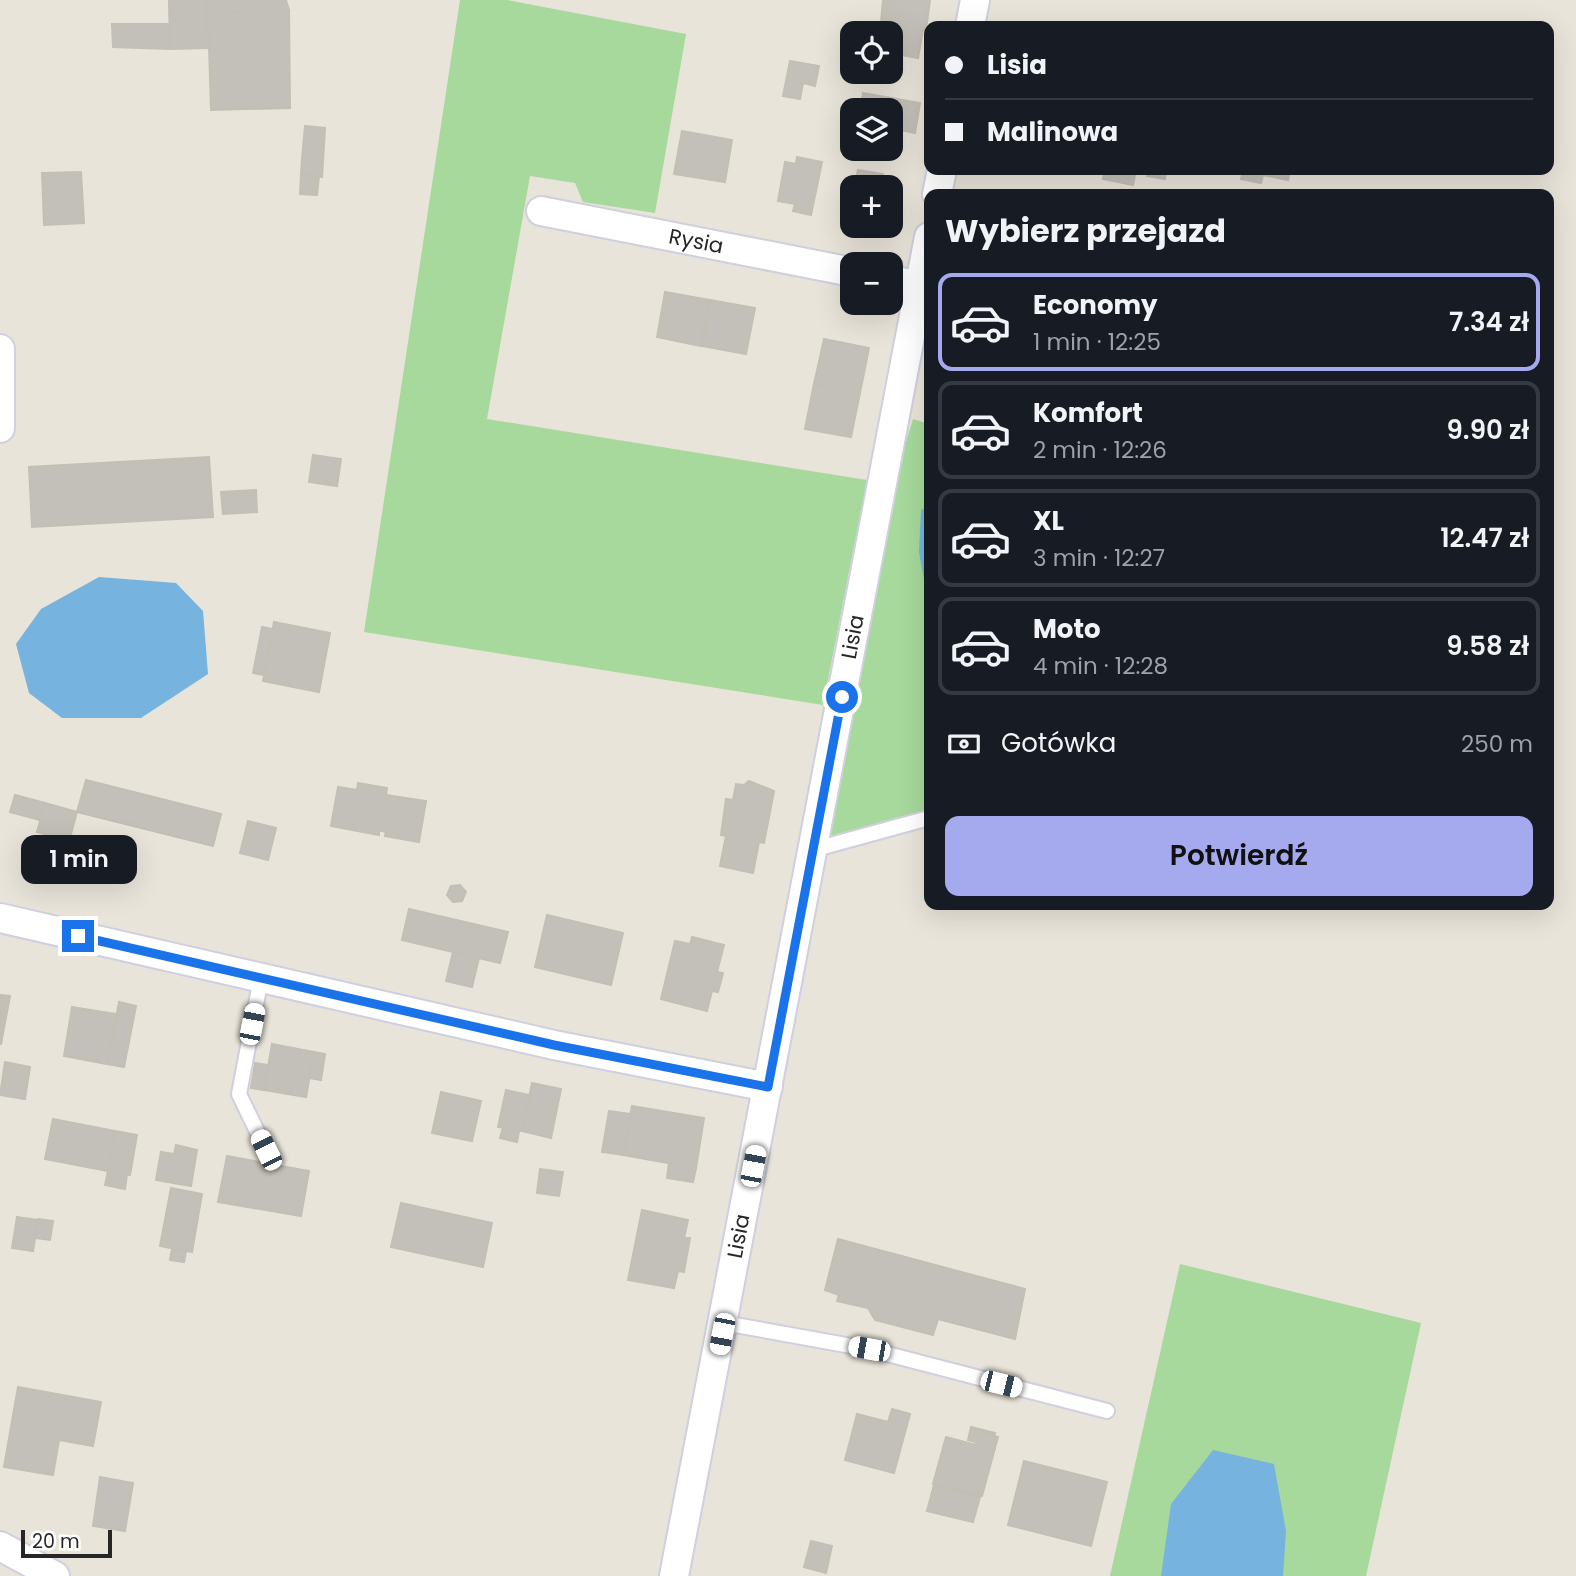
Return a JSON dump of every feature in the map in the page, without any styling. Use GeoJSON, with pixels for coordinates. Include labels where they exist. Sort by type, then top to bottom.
{"type":"FeatureCollection","features":[{"type":"Feature","properties":{"kind":"street"},"geometry":{"type":"LineString","coordinates":[[971,21],[975,0]]}},
{"type":"Feature","properties":{"kind":"street","name":"Rysia"},"geometry":{"type":"LineString","coordinates":[[541,211],[840,270]]}},
{"type":"Feature","properties":{"kind":"street","name":"Lisia"},"geometry":{"type":"LineString","coordinates":[[674,1576],[924,264]]}},
{"type":"Feature","properties":{"kind":"street"},"geometry":{"type":"LineString","coordinates":[[903,282],[920,286]]}},
{"type":"Feature","properties":{"kind":"street"},"geometry":{"type":"LineString","coordinates":[[0,349],[0,428]]}},
{"type":"Feature","properties":{"kind":"street"},"geometry":{"type":"LineString","coordinates":[[0,918],[554,1045],[768,1087]]}},
{"type":"Feature","properties":{"kind":"street"},"geometry":{"type":"LineString","coordinates":[[0,1546],[55,1576]]}},
{"type":"Feature","properties":{"kind":"lane"},"geometry":{"type":"LineString","coordinates":[[813,850],[924,819]]}},
{"type":"Feature","properties":{"kind":"lane"},"geometry":{"type":"LineString","coordinates":[[261,978],[239,1094],[266,1150]]}},
{"type":"Feature","properties":{"kind":"lane"},"geometry":{"type":"LineString","coordinates":[[723,1323],[869,1349],[1107,1411]]}},
{"type":"Feature","properties":{"kind":"green space"},"geometry":{"type":"Polygon","coordinates":[[[460,0],[507,0],[686,34],[655,213],[583,202],[575,183],[530,176],[487,419],[867,480],[823,705],[364,632],[460,0]]]}},
{"type":"Feature","properties":{"kind":"green space"},"geometry":{"type":"Polygon","coordinates":[[[913,419],[924,422],[924,810],[824,840],[893,483],[913,419]]]}},
{"type":"Feature","properties":{"kind":"green space"},"geometry":{"type":"Polygon","coordinates":[[[1180,1264],[1421,1323],[1366,1576],[1110,1576],[1180,1264]]]}},
{"type":"Feature","properties":{"kind":"water"},"geometry":{"type":"Polygon","coordinates":[[[924,508],[924,580],[919,552],[921,510],[924,508]]]}},
{"type":"Feature","properties":{"kind":"water"},"geometry":{"type":"Polygon","coordinates":[[[99,577],[176,583],[203,611],[208,674],[141,718],[62,718],[29,693],[16,644],[41,609],[99,577]]]}},
{"type":"Feature","properties":{"kind":"water"},"geometry":{"type":"Polygon","coordinates":[[[1213,1450],[1274,1464],[1286,1531],[1283,1576],[1161,1576],[1171,1504],[1213,1450]]]}},
{"type":"Feature","properties":{"kind":"building"},"geometry":{"type":"Polygon","coordinates":[[[169,0],[207,0],[209,48],[170,49],[169,0]]]}},
{"type":"Feature","properties":{"kind":"building"},"geometry":{"type":"Polygon","coordinates":[[[207,0],[286,0],[289,10],[208,13],[207,0]]]}},
{"type":"Feature","properties":{"kind":"building"},"geometry":{"type":"Polygon","coordinates":[[[883,0],[930,0],[918,58],[903,55],[903,21],[881,21],[883,0]]]}},
{"type":"Feature","properties":{"kind":"building"},"geometry":{"type":"Polygon","coordinates":[[[289,10],[290,108],[211,110],[208,13],[289,10]]]}},
{"type":"Feature","properties":{"kind":"building"},"geometry":{"type":"Polygon","coordinates":[[[112,24],[169,24],[170,49],[113,47],[112,24]]]}},
{"type":"Feature","properties":{"kind":"building"},"geometry":{"type":"Polygon","coordinates":[[[790,61],[819,66],[815,86],[803,83],[800,99],[783,96],[790,61]]]}},
{"type":"Feature","properties":{"kind":"building"},"geometry":{"type":"Polygon","coordinates":[[[863,93],[892,98],[862,98],[863,93]]]}},
{"type":"Feature","properties":{"kind":"building"},"geometry":{"type":"Polygon","coordinates":[[[903,100],[920,103],[915,133],[903,130],[903,100]]]}},
{"type":"Feature","properties":{"kind":"building"},"geometry":{"type":"Polygon","coordinates":[[[305,126],[325,128],[323,161],[302,159],[305,126]]]}},
{"type":"Feature","properties":{"kind":"building"},"geometry":{"type":"Polygon","coordinates":[[[682,131],[732,140],[725,182],[674,174],[682,131]]]}},
{"type":"Feature","properties":{"kind":"building"},"geometry":{"type":"Polygon","coordinates":[[[797,157],[822,162],[811,215],[793,211],[795,204],[778,201],[785,162],[796,164],[797,157]]]}},
{"type":"Feature","properties":{"kind":"building"},"geometry":{"type":"Polygon","coordinates":[[[302,159],[323,161],[322,177],[301,175],[302,159]]]}},
{"type":"Feature","properties":{"kind":"building"},"geometry":{"type":"Polygon","coordinates":[[[858,170],[883,174],[883,175],[857,175],[858,170]]]}},
{"type":"Feature","properties":{"kind":"building"},"geometry":{"type":"Polygon","coordinates":[[[81,172],[84,223],[44,225],[42,173],[81,172]]]}},
{"type":"Feature","properties":{"kind":"building"},"geometry":{"type":"Polygon","coordinates":[[[301,175],[319,176],[317,195],[300,194],[301,175]]]}},
{"type":"Feature","properties":{"kind":"building"},"geometry":{"type":"Polygon","coordinates":[[[1104,175],[1135,175],[1133,185],[1103,179],[1104,175]]]}},
{"type":"Feature","properties":{"kind":"building"},"geometry":{"type":"Polygon","coordinates":[[[1147,175],[1165,175],[1165,179],[1147,175]]]}},
{"type":"Feature","properties":{"kind":"building"},"geometry":{"type":"Polygon","coordinates":[[[1242,175],[1263,175],[1261,183],[1241,179],[1242,175]]]}},
{"type":"Feature","properties":{"kind":"building"},"geometry":{"type":"Polygon","coordinates":[[[1263,175],[1289,175],[1288,180],[1263,175]]]}},
{"type":"Feature","properties":{"kind":"building"},"geometry":{"type":"Polygon","coordinates":[[[665,292],[710,300],[701,346],[657,337],[665,292]]]}},
{"type":"Feature","properties":{"kind":"building"},"geometry":{"type":"Polygon","coordinates":[[[710,300],[755,308],[746,354],[702,346],[710,300]]]}},
{"type":"Feature","properties":{"kind":"building"},"geometry":{"type":"Polygon","coordinates":[[[824,339],[869,348],[860,393],[814,384],[824,339]]]}},
{"type":"Feature","properties":{"kind":"building"},"geometry":{"type":"Polygon","coordinates":[[[814,384],[860,393],[851,437],[805,429],[814,384]]]}},
{"type":"Feature","properties":{"kind":"building"},"geometry":{"type":"Polygon","coordinates":[[[313,455],[341,459],[337,486],[309,482],[313,455]]]}},
{"type":"Feature","properties":{"kind":"building"},"geometry":{"type":"Polygon","coordinates":[[[209,457],[213,517],[32,527],[29,467],[209,457]]]}},
{"type":"Feature","properties":{"kind":"building"},"geometry":{"type":"Polygon","coordinates":[[[256,490],[257,512],[223,514],[221,492],[256,490]]]}},
{"type":"Feature","properties":{"kind":"building"},"geometry":{"type":"Polygon","coordinates":[[[274,622],[330,633],[319,692],[263,681],[274,622]]]}},
{"type":"Feature","properties":{"kind":"building"},"geometry":{"type":"Polygon","coordinates":[[[262,627],[273,629],[264,675],[253,673],[262,627]]]}},
{"type":"Feature","properties":{"kind":"building"},"geometry":{"type":"Polygon","coordinates":[[[86,780],[221,814],[213,846],[77,812],[86,780]]]}},
{"type":"Feature","properties":{"kind":"building"},"geometry":{"type":"Polygon","coordinates":[[[749,781],[774,791],[764,843],[759,842],[753,873],[720,866],[726,836],[721,835],[726,799],[733,800],[736,784],[744,785],[749,781]]]}},
{"type":"Feature","properties":{"kind":"building"},"geometry":{"type":"Polygon","coordinates":[[[358,783],[387,788],[386,795],[426,801],[419,842],[385,836],[386,832],[379,830],[379,835],[331,826],[338,787],[357,790],[358,783]]]}},
{"type":"Feature","properties":{"kind":"building"},"geometry":{"type":"Polygon","coordinates":[[[15,795],[45,803],[40,820],[10,812],[15,795]]]}},
{"type":"Feature","properties":{"kind":"building"},"geometry":{"type":"Polygon","coordinates":[[[45,803],[77,812],[69,841],[37,832],[45,803]]]}},
{"type":"Feature","properties":{"kind":"building"},"geometry":{"type":"Polygon","coordinates":[[[248,821],[276,828],[268,860],[240,853],[248,821]]]}},
{"type":"Feature","properties":{"kind":"building"},"geometry":{"type":"Polygon","coordinates":[[[460,885],[466,892],[462,901],[453,902],[447,895],[451,886],[460,885]]]}},
{"type":"Feature","properties":{"kind":"building"},"geometry":{"type":"Polygon","coordinates":[[[409,909],[508,932],[500,963],[402,940],[409,909]]]}},
{"type":"Feature","properties":{"kind":"building"},"geometry":{"type":"Polygon","coordinates":[[[547,915],[623,933],[611,985],[535,967],[547,915]]]}},
{"type":"Feature","properties":{"kind":"building"},"geometry":{"type":"Polygon","coordinates":[[[692,937],[724,945],[717,972],[723,973],[718,992],[712,991],[707,1011],[661,999],[675,941],[690,944],[692,937]]]}},
{"type":"Feature","properties":{"kind":"building"},"geometry":{"type":"Polygon","coordinates":[[[453,952],[479,958],[472,987],[446,981],[453,952]]]}},
{"type":"Feature","properties":{"kind":"building"},"geometry":{"type":"Polygon","coordinates":[[[0,995],[10,996],[1,1044],[0,1044],[0,995]]]}},
{"type":"Feature","properties":{"kind":"building"},"geometry":{"type":"Polygon","coordinates":[[[119,1002],[136,1006],[124,1067],[107,1064],[119,1002]]]}},
{"type":"Feature","properties":{"kind":"building"},"geometry":{"type":"Polygon","coordinates":[[[72,1007],[116,1014],[107,1064],[64,1056],[72,1007]]]}},
{"type":"Feature","properties":{"kind":"building"},"geometry":{"type":"Polygon","coordinates":[[[272,1044],[314,1052],[306,1097],[264,1090],[272,1044]]]}},
{"type":"Feature","properties":{"kind":"building"},"geometry":{"type":"Polygon","coordinates":[[[314,1052],[325,1054],[321,1080],[309,1078],[314,1052]]]}},
{"type":"Feature","properties":{"kind":"building"},"geometry":{"type":"Polygon","coordinates":[[[5,1062],[30,1067],[25,1099],[0,1095],[5,1062]]]}},
{"type":"Feature","properties":{"kind":"building"},"geometry":{"type":"Polygon","coordinates":[[[255,1063],[268,1065],[264,1090],[251,1088],[255,1063]]]}},
{"type":"Feature","properties":{"kind":"building"},"geometry":{"type":"Polygon","coordinates":[[[532,1083],[561,1089],[551,1138],[522,1131],[532,1083]]]}},
{"type":"Feature","properties":{"kind":"building"},"geometry":{"type":"Polygon","coordinates":[[[506,1090],[529,1095],[522,1131],[498,1127],[506,1090]]]}},
{"type":"Feature","properties":{"kind":"building"},"geometry":{"type":"Polygon","coordinates":[[[441,1092],[481,1101],[472,1141],[432,1133],[441,1092]]]}},
{"type":"Feature","properties":{"kind":"building"},"geometry":{"type":"Polygon","coordinates":[[[632,1106],[704,1118],[696,1168],[623,1155],[632,1106]]]}},
{"type":"Feature","properties":{"kind":"building"},"geometry":{"type":"Polygon","coordinates":[[[609,1111],[631,1114],[623,1155],[602,1152],[609,1111]]]}},
{"type":"Feature","properties":{"kind":"building"},"geometry":{"type":"Polygon","coordinates":[[[53,1119],[115,1131],[108,1171],[45,1159],[53,1119]]]}},
{"type":"Feature","properties":{"kind":"building"},"geometry":{"type":"Polygon","coordinates":[[[503,1127],[519,1131],[517,1142],[500,1138],[503,1127]]]}},
{"type":"Feature","properties":{"kind":"building"},"geometry":{"type":"Polygon","coordinates":[[[115,1131],[137,1135],[130,1175],[108,1171],[115,1131]]]}},
{"type":"Feature","properties":{"kind":"building"},"geometry":{"type":"Polygon","coordinates":[[[176,1145],[197,1150],[191,1186],[156,1180],[161,1152],[174,1154],[176,1145]]]}},
{"type":"Feature","properties":{"kind":"building"},"geometry":{"type":"Polygon","coordinates":[[[227,1156],[309,1171],[301,1216],[218,1202],[227,1156]]]}},
{"type":"Feature","properties":{"kind":"building"},"geometry":{"type":"Polygon","coordinates":[[[669,1163],[696,1168],[693,1182],[667,1178],[669,1163]]]}},
{"type":"Feature","properties":{"kind":"building"},"geometry":{"type":"Polygon","coordinates":[[[540,1169],[563,1172],[559,1196],[537,1193],[540,1169]]]}},
{"type":"Feature","properties":{"kind":"building"},"geometry":{"type":"Polygon","coordinates":[[[108,1171],[127,1174],[125,1189],[105,1185],[108,1171]]]}},
{"type":"Feature","properties":{"kind":"building"},"geometry":{"type":"Polygon","coordinates":[[[171,1188],[202,1194],[192,1252],[160,1246],[171,1188]]]}},
{"type":"Feature","properties":{"kind":"building"},"geometry":{"type":"Polygon","coordinates":[[[401,1203],[492,1223],[483,1267],[391,1247],[401,1203]]]}},
{"type":"Feature","properties":{"kind":"building"},"geometry":{"type":"Polygon","coordinates":[[[642,1210],[688,1220],[684,1238],[690,1238],[684,1272],[678,1271],[674,1288],[628,1280],[642,1210]]]}},
{"type":"Feature","properties":{"kind":"building"},"geometry":{"type":"Polygon","coordinates":[[[17,1217],[38,1220],[33,1251],[12,1248],[17,1217]]]}},
{"type":"Feature","properties":{"kind":"building"},"geometry":{"type":"Polygon","coordinates":[[[38,1219],[53,1221],[50,1240],[35,1238],[38,1219]]]}},
{"type":"Feature","properties":{"kind":"building"},"geometry":{"type":"Polygon","coordinates":[[[838,1239],[1025,1289],[1015,1339],[938,1319],[933,1335],[875,1320],[868,1308],[837,1301],[839,1295],[825,1290],[838,1239]]]}},
{"type":"Feature","properties":{"kind":"building"},"geometry":{"type":"Polygon","coordinates":[[[172,1249],[186,1251],[184,1262],[170,1260],[172,1249]]]}},
{"type":"Feature","properties":{"kind":"building"},"geometry":{"type":"Polygon","coordinates":[[[18,1387],[101,1402],[93,1446],[59,1440],[53,1475],[4,1467],[18,1387]]]}},
{"type":"Feature","properties":{"kind":"building"},"geometry":{"type":"Polygon","coordinates":[[[892,1409],[910,1414],[894,1473],[845,1460],[857,1414],[888,1422],[892,1409]]]}},
{"type":"Feature","properties":{"kind":"building"},"geometry":{"type":"Polygon","coordinates":[[[971,1427],[995,1433],[991,1446],[968,1440],[971,1427]]]}},
{"type":"Feature","properties":{"kind":"building"},"geometry":{"type":"Polygon","coordinates":[[[980,1432],[998,1437],[982,1496],[933,1484],[946,1437],[976,1445],[980,1432]]]}},
{"type":"Feature","properties":{"kind":"building"},"geometry":{"type":"Polygon","coordinates":[[[1024,1461],[1107,1482],[1091,1546],[1008,1525],[1024,1461]]]}},
{"type":"Feature","properties":{"kind":"building"},"geometry":{"type":"Polygon","coordinates":[[[100,1477],[133,1483],[125,1531],[93,1526],[100,1477]]]}},
{"type":"Feature","properties":{"kind":"building"},"geometry":{"type":"Polygon","coordinates":[[[934,1485],[980,1497],[973,1522],[927,1511],[934,1485]]]}},
{"type":"Feature","properties":{"kind":"building"},"geometry":{"type":"Polygon","coordinates":[[[811,1541],[832,1546],[826,1573],[804,1567],[811,1541]]]}},
{"type":"Feature","properties":{"kind":"route"},"geometry":{"type":"LineString","coordinates":[[78,936],[554,1045],[768,1087],[842,697]]}}]}
